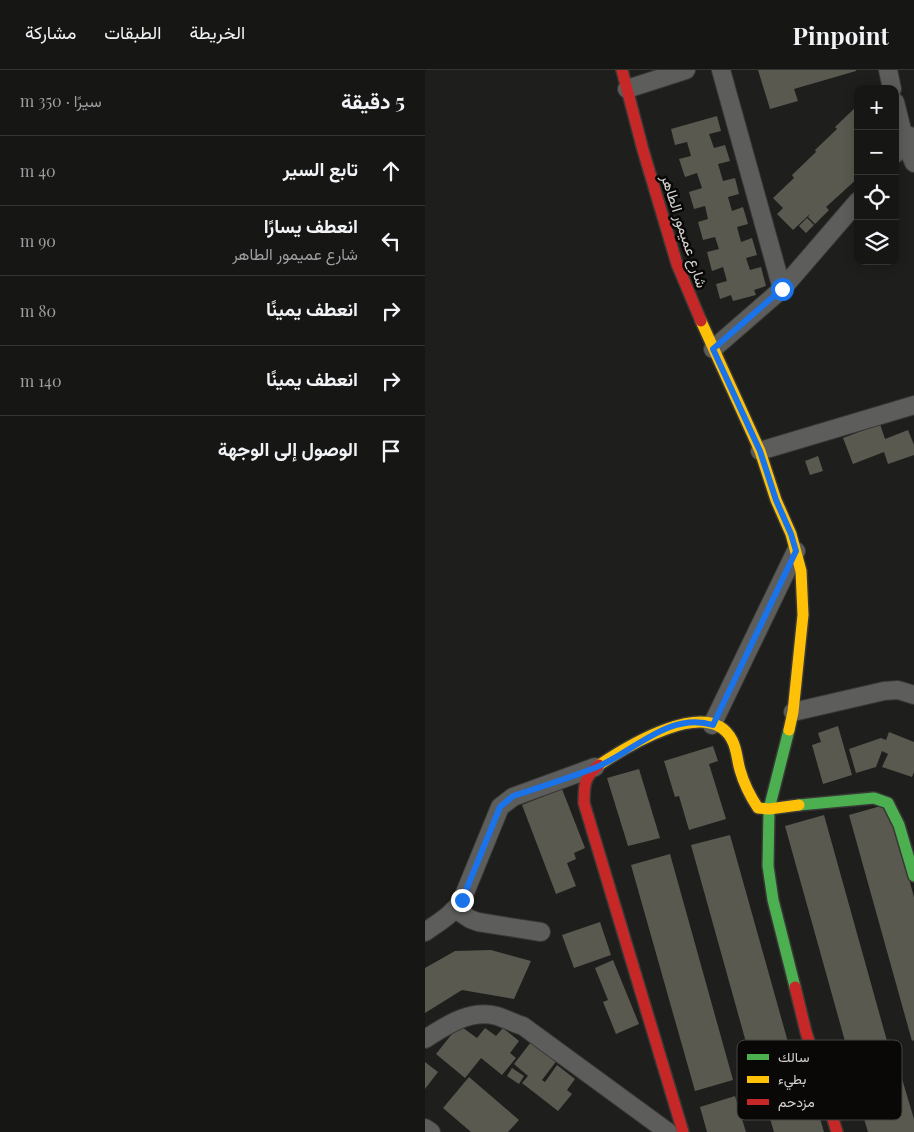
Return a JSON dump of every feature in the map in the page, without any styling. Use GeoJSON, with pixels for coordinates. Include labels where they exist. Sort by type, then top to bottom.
{"type":"FeatureCollection","features":[{"type":"Feature","properties":{"kind":"street","name":"شارع عميمور الطاهر"},"geometry":{"type":"LineString","coordinates":[[622,70],[643,150],[677,264],[713,349],[760,451],[776,500],[791,534],[801,570],[803,615],[793,712],[769,809],[768,859],[773,900],[809,1040]]}},
{"type":"Feature","properties":{"kind":"street"},"geometry":{"type":"LineString","coordinates":[[627,89],[686,70]]}},
{"type":"Feature","properties":{"kind":"street"},"geometry":{"type":"LineString","coordinates":[[721,70],[782,289]]}},
{"type":"Feature","properties":{"kind":"street"},"geometry":{"type":"LineString","coordinates":[[888,70],[891,85]]}},
{"type":"Feature","properties":{"kind":"street"},"geometry":{"type":"LineString","coordinates":[[899,118],[905,143],[914,162]]}},
{"type":"Feature","properties":{"kind":"street"},"geometry":{"type":"LineString","coordinates":[[713,349],[782,289],[854,206]]}},
{"type":"Feature","properties":{"kind":"street"},"geometry":{"type":"LineString","coordinates":[[760,451],[914,405]]}},
{"type":"Feature","properties":{"kind":"street"},"geometry":{"type":"LineString","coordinates":[[713,725],[796,551]]}},
{"type":"Feature","properties":{"kind":"street"},"geometry":{"type":"LineString","coordinates":[[793,712],[884,691],[898,690],[914,695]]}},
{"type":"Feature","properties":{"kind":"street"},"geometry":{"type":"LineString","coordinates":[[425,932],[455,910],[467,889],[500,807],[513,796],[598,766],[668,728],[700,721],[725,731],[732,739],[748,793],[758,808],[769,809],[852,799],[874,798],[886,802],[891,807],[899,825],[914,876]]}},
{"type":"Feature","properties":{"kind":"street"},"geometry":{"type":"LineString","coordinates":[[598,766],[587,778],[584,790],[584,804],[683,1132]]}},
{"type":"Feature","properties":{"kind":"street"},"geometry":{"type":"LineString","coordinates":[[455,910],[478,922],[541,932]]}},
{"type":"Feature","properties":{"kind":"street"},"geometry":{"type":"LineString","coordinates":[[425,1039],[449,1024],[470,1016],[497,1016],[523,1026],[668,1132]]}},
{"type":"Feature","properties":{"kind":"street","name":"شارع عميمور الطاهر"},"geometry":{"type":"LineString","coordinates":[[833,1120],[837,1132]]}},
{"type":"Feature","properties":{"kind":"street"},"geometry":{"type":"LineString","coordinates":[[425,1128],[431,1132]]}},
{"type":"Feature","properties":{"kind":"building"},"geometry":{"type":"Polygon","coordinates":[[[758,70],[856,71],[794,89],[798,101],[770,109],[758,70]]]}},
{"type":"Feature","properties":{"kind":"building"},"geometry":{"type":"Polygon","coordinates":[[[854,109],[854,182],[826,207],[829,210],[815,224],[808,217],[810,214],[793,230],[777,214],[783,208],[773,198],[794,178],[792,175],[816,152],[815,150],[837,129],[835,127],[854,109]]]}},
{"type":"Feature","properties":{"kind":"building"},"geometry":{"type":"Polygon","coordinates":[[[717,116],[721,131],[709,134],[714,148],[725,145],[730,161],[718,164],[723,181],[735,178],[739,194],[728,197],[732,211],[743,207],[748,224],[737,227],[741,242],[752,238],[757,255],[746,258],[750,270],[761,267],[766,286],[754,290],[756,295],[733,301],[731,295],[720,299],[716,284],[727,281],[723,267],[712,271],[707,252],[719,249],[715,237],[703,240],[698,222],[708,219],[705,206],[694,209],[689,192],[702,188],[697,173],[685,177],[679,159],[691,156],[687,142],[675,145],[671,129],[717,116]]]}},
{"type":"Feature","properties":{"kind":"building"},"geometry":{"type":"Polygon","coordinates":[[[807,218],[814,225],[806,233],[799,226],[807,218]]]}},
{"type":"Feature","properties":{"kind":"building"},"geometry":{"type":"Polygon","coordinates":[[[880,424],[885,439],[908,430],[914,445],[914,455],[888,464],[884,452],[853,464],[843,438],[880,424]]]}},
{"type":"Feature","properties":{"kind":"building"},"geometry":{"type":"Polygon","coordinates":[[[818,456],[823,471],[810,475],[805,461],[818,456]]]}},
{"type":"Feature","properties":{"kind":"building"},"geometry":{"type":"Polygon","coordinates":[[[838,726],[852,775],[823,784],[812,745],[821,742],[818,733],[838,726]]]}},
{"type":"Feature","properties":{"kind":"building"},"geometry":{"type":"Polygon","coordinates":[[[889,732],[914,742],[914,772],[912,777],[882,767],[888,754],[882,751],[876,767],[856,773],[849,749],[881,738],[886,740],[889,732]]]}},
{"type":"Feature","properties":{"kind":"building"},"geometry":{"type":"Polygon","coordinates":[[[713,746],[718,761],[709,764],[726,819],[689,830],[679,796],[675,797],[664,761],[713,746]]]}},
{"type":"Feature","properties":{"kind":"building"},"geometry":{"type":"Polygon","coordinates":[[[639,769],[660,838],[628,846],[607,778],[639,769]]]}},
{"type":"Feature","properties":{"kind":"building"},"geometry":{"type":"Polygon","coordinates":[[[562,789],[585,848],[574,853],[576,859],[567,863],[576,886],[556,894],[522,805],[562,789]]]}},
{"type":"Feature","properties":{"kind":"building"},"geometry":{"type":"Polygon","coordinates":[[[888,804],[914,897],[914,1040],[912,1041],[849,815],[888,804]]]}},
{"type":"Feature","properties":{"kind":"building"},"geometry":{"type":"Polygon","coordinates":[[[824,815],[887,1040],[845,1040],[785,826],[824,815]]]}},
{"type":"Feature","properties":{"kind":"building"},"geometry":{"type":"Polygon","coordinates":[[[730,835],[787,1040],[745,1040],[691,845],[730,835]]]}},
{"type":"Feature","properties":{"kind":"building"},"geometry":{"type":"Polygon","coordinates":[[[670,854],[733,1080],[695,1091],[631,865],[670,854]]]}},
{"type":"Feature","properties":{"kind":"building"},"geometry":{"type":"Polygon","coordinates":[[[600,922],[611,955],[574,968],[562,935],[600,922]]]}},
{"type":"Feature","properties":{"kind":"building"},"geometry":{"type":"Polygon","coordinates":[[[491,950],[531,961],[514,999],[462,990],[425,1013],[425,968],[455,951],[491,950]]]}},
{"type":"Feature","properties":{"kind":"building"},"geometry":{"type":"Polygon","coordinates":[[[613,960],[639,1024],[616,1034],[603,1002],[608,1000],[595,968],[613,960]]]}},
{"type":"Feature","properties":{"kind":"building"},"geometry":{"type":"Polygon","coordinates":[[[459,1025],[477,1038],[485,1028],[496,1036],[503,1028],[519,1041],[510,1053],[516,1058],[502,1075],[481,1058],[465,1078],[436,1054],[459,1025]]]}},
{"type":"Feature","properties":{"kind":"building"},"geometry":{"type":"Polygon","coordinates":[[[531,1042],[543,1052],[545,1050],[558,1059],[542,1080],[545,1082],[557,1065],[575,1079],[567,1090],[572,1094],[558,1111],[522,1083],[528,1076],[514,1064],[531,1042]]]}},
{"type":"Feature","properties":{"kind":"building"},"geometry":{"type":"Polygon","coordinates":[[[425,1062],[438,1072],[425,1089],[425,1062]]]}},
{"type":"Feature","properties":{"kind":"building"},"geometry":{"type":"Polygon","coordinates":[[[512,1068],[524,1076],[519,1084],[507,1076],[512,1068]]]}},
{"type":"Feature","properties":{"kind":"building"},"geometry":{"type":"Polygon","coordinates":[[[469,1077],[519,1120],[508,1132],[471,1132],[443,1108],[469,1077]]]}},
{"type":"Feature","properties":{"kind":"building"},"geometry":{"type":"Polygon","coordinates":[[[902,1079],[914,1119],[914,1132],[868,1132],[864,1120],[902,1120],[902,1079]]]}},
{"type":"Feature","properties":{"kind":"building"},"geometry":{"type":"Polygon","coordinates":[[[735,1096],[737,1120],[742,1120],[746,1132],[707,1132],[700,1107],[735,1096]]]}},
{"type":"Feature","properties":{"kind":"building"},"geometry":{"type":"Polygon","coordinates":[[[770,1120],[820,1120],[824,1132],[774,1132],[770,1120]]]}},
{"type":"Feature","properties":{"kind":"traffic: fast"},"geometry":{"type":"LineString","coordinates":[[789,730],[769,809],[768,866],[773,900],[795,987]]}},
{"type":"Feature","properties":{"kind":"traffic: fast"},"geometry":{"type":"LineString","coordinates":[[799,805],[874,798],[888,803],[899,825],[914,876]]}},
{"type":"Feature","properties":{"kind":"traffic: slow"},"geometry":{"type":"LineString","coordinates":[[701,321],[760,451],[776,500],[791,534],[801,571],[803,615],[793,712],[789,730]]}},
{"type":"Feature","properties":{"kind":"traffic: slow"},"geometry":{"type":"LineString","coordinates":[[599,765],[647,737],[687,723],[705,722],[721,727],[732,740],[743,780],[758,808],[769,809],[799,805]]}},
{"type":"Feature","properties":{"kind":"traffic: jam"},"geometry":{"type":"LineString","coordinates":[[622,70],[643,150],[677,264],[701,321]]}},
{"type":"Feature","properties":{"kind":"traffic: jam"},"geometry":{"type":"LineString","coordinates":[[599,765],[590,773],[586,782],[584,803],[683,1132]]}},
{"type":"Feature","properties":{"kind":"traffic: jam"},"geometry":{"type":"LineString","coordinates":[[795,987],[808,1040]]}},
{"type":"Feature","properties":{"kind":"traffic: jam"},"geometry":{"type":"LineString","coordinates":[[833,1120],[837,1132]]}},
{"type":"Feature","properties":{"kind":"route"},"geometry":{"type":"LineString","coordinates":[[462,900],[500,807],[513,796],[598,766],[668,728],[700,721],[713,725],[796,551],[791,534],[776,500],[760,451],[713,349],[782,289]]}}]}
